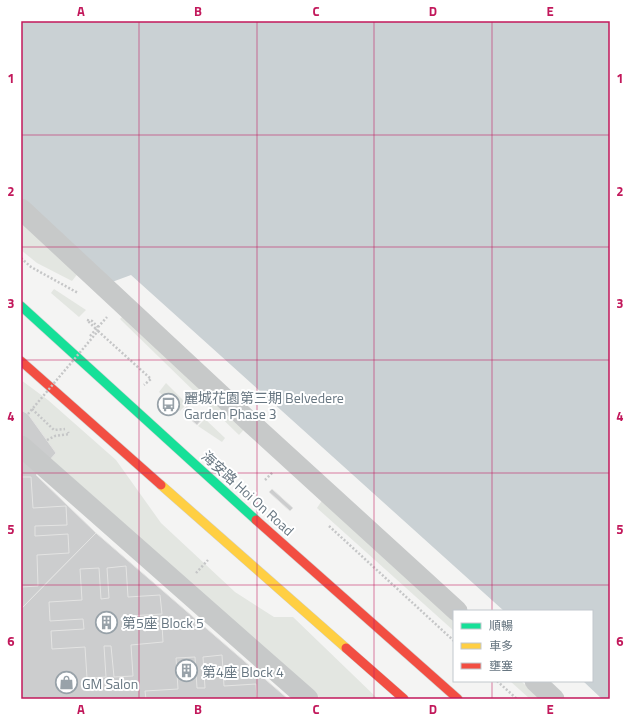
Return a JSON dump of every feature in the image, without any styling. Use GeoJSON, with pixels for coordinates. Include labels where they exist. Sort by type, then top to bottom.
{"type":"FeatureCollection","features":[{"type":"Feature","properties":{"kind":"main road","name":"海安路 Hoi On Road"},"geometry":{"type":"LineString","coordinates":[[21,306],[266,530],[458,699]]}},
{"type":"Feature","properties":{"kind":"main road"},"geometry":{"type":"LineString","coordinates":[[21,361],[404,699]]}},
{"type":"Feature","properties":{"kind":"street"},"geometry":{"type":"LineString","coordinates":[[21,209],[252,424],[456,610]]}},
{"type":"Feature","properties":{"kind":"street"},"geometry":{"type":"LineString","coordinates":[[21,446],[308,699]]}},
{"type":"Feature","properties":{"kind":"street"},"geometry":{"type":"LineString","coordinates":[[536,682],[554,699]]}},
{"type":"Feature","properties":{"kind":"path"},"geometry":{"type":"LineString","coordinates":[[87,320],[151,379],[144,385]]}},
{"type":"Feature","properties":{"kind":"path"},"geometry":{"type":"LineString","coordinates":[[28,414],[98,329]]}},
{"type":"Feature","properties":{"kind":"path"},"geometry":{"type":"LineString","coordinates":[[32,409],[54,430],[68,429],[68,434],[55,436]]}},
{"type":"Feature","properties":{"kind":"path"},"geometry":{"type":"LineString","coordinates":[[498,682],[517,699]]}},
{"type":"Feature","properties":{"kind":"shaded area"},"geometry":{"type":"Polygon","coordinates":[[[21,21],[610,21],[610,699],[602,699],[584,682],[593,682],[593,610],[503,610],[131,275],[112,282],[21,200],[21,21]]]}},
{"type":"Feature","properties":{"kind":"shaded area"},"geometry":{"type":"Polygon","coordinates":[[[21,219],[79,272],[72,281],[37,263],[21,250],[21,219]]]}},
{"type":"Feature","properties":{"kind":"shaded area"},"geometry":{"type":"Polygon","coordinates":[[[54,289],[86,310],[79,317],[51,293],[54,289]]]}},
{"type":"Feature","properties":{"kind":"shaded area"},"geometry":{"type":"Polygon","coordinates":[[[126,313],[247,426],[239,435],[120,319],[126,313]]]}},
{"type":"Feature","properties":{"kind":"shaded area"},"geometry":{"type":"Polygon","coordinates":[[[21,380],[48,400],[116,460],[161,523],[235,592],[274,617],[293,617],[378,699],[321,699],[21,432],[21,380]]]}},
{"type":"Feature","properties":{"kind":"shaded area"},"geometry":{"type":"Polygon","coordinates":[[[166,383],[187,404],[180,411],[159,392],[166,383]]]}},
{"type":"Feature","properties":{"kind":"shaded area"},"geometry":{"type":"Polygon","coordinates":[[[205,419],[225,438],[222,442],[198,426],[205,419]]]}},
{"type":"Feature","properties":{"kind":"shaded area"},"geometry":{"type":"Polygon","coordinates":[[[323,499],[453,620],[453,630],[317,508],[323,499]]]}},
{"type":"Feature","properties":{"kind":"shaded area"},"geometry":{"type":"Polygon","coordinates":[[[511,682],[522,682],[540,699],[530,699],[511,682]]]}},
{"type":"Feature","properties":{"kind":"building"},"geometry":{"type":"Polygon","coordinates":[[[187,406],[192,410],[188,415],[183,410],[187,406]]]}},
{"type":"Feature","properties":{"kind":"building"},"geometry":{"type":"Polygon","coordinates":[[[21,410],[28,414],[56,453],[36,475],[96,533],[21,609],[21,410]]]}},
{"type":"Feature","properties":{"kind":"building"},"geometry":{"type":"Polygon","coordinates":[[[195,411],[203,418],[197,425],[189,418],[195,411]]]}},
{"type":"Feature","properties":{"kind":"building"},"geometry":{"type":"Polygon","coordinates":[[[21,477],[31,477],[33,508],[66,506],[67,525],[35,526],[35,536],[68,534],[69,553],[37,555],[38,586],[21,587],[21,477]]]}},
{"type":"Feature","properties":{"kind":"building"},"geometry":{"type":"Polygon","coordinates":[[[272,489],[293,508],[290,511],[269,492],[272,489]]]}},
{"type":"Feature","properties":{"kind":"building"},"geometry":{"type":"Polygon","coordinates":[[[96,533],[288,699],[21,699],[21,609],[96,533]]]}},
{"type":"Feature","properties":{"kind":"building","name":"第5座 Block 5"},"geometry":{"type":"Polygon","coordinates":[[[126,566],[128,597],[160,595],[162,614],[129,616],[130,626],[162,624],[163,642],[131,645],[133,676],[114,677],[111,646],[104,646],[106,677],[87,678],[85,647],[52,649],[51,631],[84,629],[83,619],[50,621],[49,602],[82,600],[80,569],[99,568],[101,599],[109,598],[107,568],[126,566]]]}},
{"type":"Feature","properties":{"kind":"building","name":"第4座 Block 4"},"geometry":{"type":"Polygon","coordinates":[[[222,655],[224,686],[256,684],[257,699],[146,699],[145,691],[178,689],[176,658],[195,657],[197,688],[205,688],[203,657],[222,655]]]}},
{"type":"Feature","properties":{"kind":"traffic: fast"},"geometry":{"type":"LineString","coordinates":[[21,306],[256,520]]}},
{"type":"Feature","properties":{"kind":"traffic: slow"},"geometry":{"type":"LineString","coordinates":[[161,485],[346,648]]}},
{"type":"Feature","properties":{"kind":"traffic: jam"},"geometry":{"type":"LineString","coordinates":[[21,361],[161,485]]}},
{"type":"Feature","properties":{"kind":"traffic: jam"},"geometry":{"type":"LineString","coordinates":[[256,520],[458,699]]}},
{"type":"Feature","properties":{"kind":"traffic: jam"},"geometry":{"type":"LineString","coordinates":[[346,648],[404,699]]}},
{"type":"Feature","properties":{"kind":"place","name":"麗城花園第三期 Belvedere Garden Phase 3"},"geometry":{"type":"Point","coordinates":[169,405]}},
{"type":"Feature","properties":{"kind":"place","name":"第5座 Block 5"},"geometry":{"type":"Point","coordinates":[106,622]}},
{"type":"Feature","properties":{"kind":"place","name":"第4座 Block 4"},"geometry":{"type":"Point","coordinates":[186,671]}},
{"type":"Feature","properties":{"kind":"place","name":"GM Salon"},"geometry":{"type":"Point","coordinates":[66,683]}}]}
